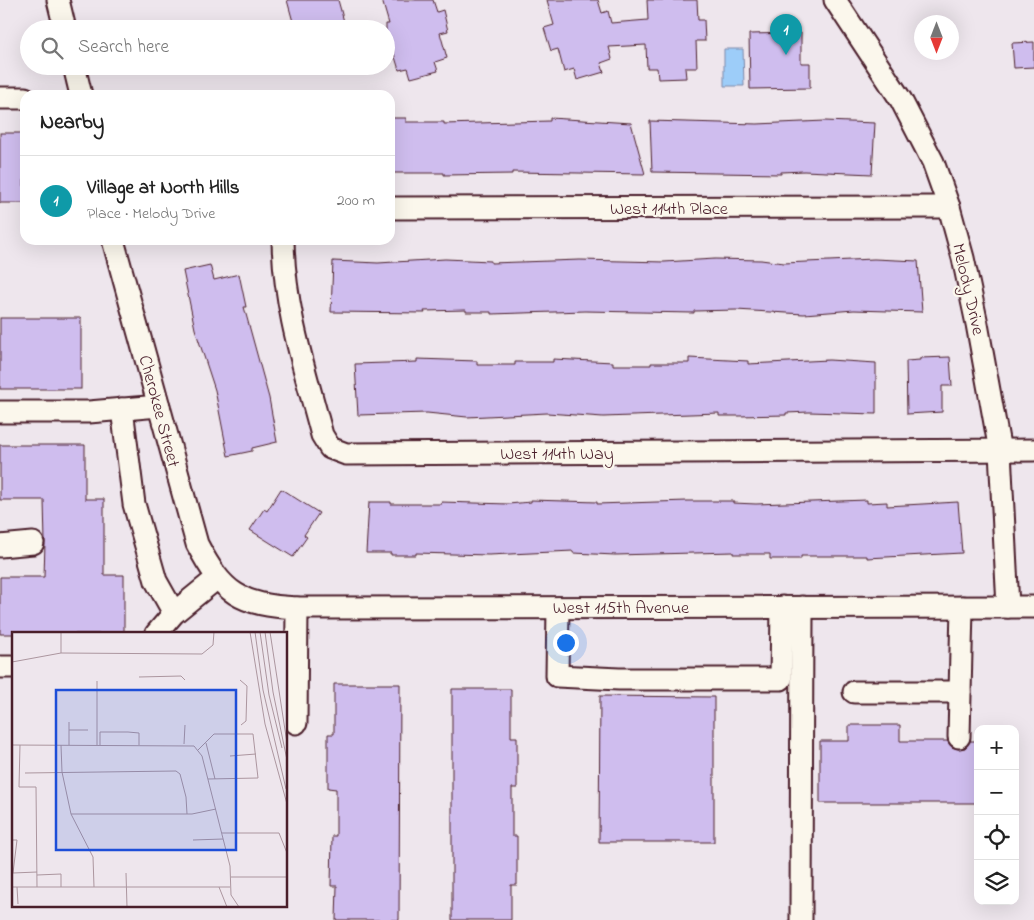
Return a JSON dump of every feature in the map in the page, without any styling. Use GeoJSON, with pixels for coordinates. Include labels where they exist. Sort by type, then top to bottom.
{"type":"FeatureCollection","features":[{"type":"Feature","properties":{"kind":"street"},"geometry":{"type":"LineString","coordinates":[[58,0],[63,20]]}},
{"type":"Feature","properties":{"kind":"street","name":"Melody Drive"},"geometry":{"type":"LineString","coordinates":[[835,0],[901,100],[933,162],[948,207],[975,315],[1000,451],[1008,607]]}},
{"type":"Feature","properties":{"kind":"street"},"geometry":{"type":"LineString","coordinates":[[76,75],[81,90]]}},
{"type":"Feature","properties":{"kind":"street"},"geometry":{"type":"LineString","coordinates":[[0,98],[20,98]]}},
{"type":"Feature","properties":{"kind":"street","name":"West 114th Place"},"geometry":{"type":"LineString","coordinates":[[395,208],[948,207]]}},
{"type":"Feature","properties":{"kind":"street","name":"Cherokee Street"},"geometry":{"type":"LineString","coordinates":[[114,245],[197,544],[217,578]]}},
{"type":"Feature","properties":{"kind":"street","name":"West 114th Way"},"geometry":{"type":"LineString","coordinates":[[283,245],[284,276],[288,306],[322,435],[333,450],[346,454],[1034,450]]}},
{"type":"Feature","properties":{"kind":"street"},"geometry":{"type":"LineString","coordinates":[[0,412],[122,409],[159,406]]}},
{"type":"Feature","properties":{"kind":"street"},"geometry":{"type":"LineString","coordinates":[[122,409],[134,504],[156,581],[174,614]]}},
{"type":"Feature","properties":{"kind":"street"},"geometry":{"type":"LineString","coordinates":[[0,546],[33,543]]}},
{"type":"Feature","properties":{"kind":"street"},"geometry":{"type":"LineString","coordinates":[[158,632],[174,614],[217,578]]}},
{"type":"Feature","properties":{"kind":"street","name":"West 115th Avenue"},"geometry":{"type":"LineString","coordinates":[[217,578],[241,598],[265,606],[297,608],[1034,607]]}},
{"type":"Feature","properties":{"kind":"street"},"geometry":{"type":"LineString","coordinates":[[558,608],[557,676],[619,679],[781,678],[792,607]]}},
{"type":"Feature","properties":{"kind":"street"},"geometry":{"type":"LineString","coordinates":[[792,607],[802,920]]}},
{"type":"Feature","properties":{"kind":"street"},"geometry":{"type":"LineString","coordinates":[[959,736],[962,607]]}},
{"type":"Feature","properties":{"kind":"street"},"geometry":{"type":"LineString","coordinates":[[296,723],[297,608]]}},
{"type":"Feature","properties":{"kind":"street"},"geometry":{"type":"LineString","coordinates":[[854,692],[960,692]]}},
{"type":"Feature","properties":{"kind":"water"},"geometry":{"type":"Polygon","coordinates":[[[724,49],[743,49],[744,86],[724,86],[724,49]]]}},
{"type":"Feature","properties":{"kind":"building"},"geometry":{"type":"Polygon","coordinates":[[[287,0],[338,0],[344,20],[293,20],[287,0]]]}},
{"type":"Feature","properties":{"kind":"building"},"geometry":{"type":"Polygon","coordinates":[[[382,0],[433,0],[437,12],[443,10],[448,31],[440,33],[447,58],[435,62],[438,71],[411,78],[408,68],[399,70],[395,57],[395,20],[388,20],[382,0]]]}},
{"type":"Feature","properties":{"kind":"building"},"geometry":{"type":"Polygon","coordinates":[[[547,0],[598,0],[602,13],[608,11],[611,23],[648,20],[647,0],[697,0],[698,20],[704,20],[705,41],[696,41],[697,68],[685,68],[686,78],[658,79],[657,68],[647,68],[646,45],[609,47],[612,59],[601,63],[604,72],[577,80],[574,69],[564,72],[558,49],[551,51],[544,28],[554,25],[547,0]]]}},
{"type":"Feature","properties":{"kind":"building"},"geometry":{"type":"Polygon","coordinates":[[[801,33],[801,63],[810,63],[810,88],[750,89],[749,34],[801,33]]]}},
{"type":"Feature","properties":{"kind":"building"},"geometry":{"type":"Polygon","coordinates":[[[1034,42],[1034,67],[1014,68],[1012,43],[1034,42]]]}},
{"type":"Feature","properties":{"kind":"building"},"geometry":{"type":"Polygon","coordinates":[[[395,118],[406,118],[406,122],[444,122],[444,124],[550,121],[550,118],[631,123],[645,174],[512,172],[512,174],[444,175],[444,173],[395,173],[395,118]]]}},
{"type":"Feature","properties":{"kind":"building"},"geometry":{"type":"Polygon","coordinates":[[[650,121],[757,124],[825,121],[875,123],[872,174],[804,171],[781,172],[781,174],[652,172],[650,121]]]}},
{"type":"Feature","properties":{"kind":"building"},"geometry":{"type":"Polygon","coordinates":[[[0,133],[20,133],[20,203],[0,203],[0,133]]]}},
{"type":"Feature","properties":{"kind":"building"},"geometry":{"type":"Polygon","coordinates":[[[445,259],[491,261],[491,263],[580,260],[664,262],[715,259],[761,260],[784,263],[874,259],[918,261],[922,312],[854,310],[804,314],[736,310],[694,311],[694,313],[585,311],[491,314],[491,312],[466,312],[466,310],[424,311],[425,313],[331,312],[333,261],[378,263],[445,259]]]}},
{"type":"Feature","properties":{"kind":"building"},"geometry":{"type":"Polygon","coordinates":[[[210,265],[214,280],[239,274],[246,307],[244,307],[269,398],[277,442],[252,448],[252,451],[228,456],[215,390],[195,329],[183,271],[210,265]]]}},
{"type":"Feature","properties":{"kind":"building"},"geometry":{"type":"Polygon","coordinates":[[[0,318],[81,318],[81,389],[0,389],[0,318]]]}},
{"type":"Feature","properties":{"kind":"building"},"geometry":{"type":"Polygon","coordinates":[[[950,357],[952,386],[942,386],[942,412],[907,414],[906,361],[920,360],[920,358],[950,357]]]}},
{"type":"Feature","properties":{"kind":"building"},"geometry":{"type":"Polygon","coordinates":[[[689,358],[748,361],[748,364],[829,360],[876,363],[876,414],[809,412],[786,413],[786,415],[719,416],[719,413],[603,417],[547,413],[467,417],[427,413],[358,415],[355,364],[417,362],[417,359],[477,361],[477,365],[515,365],[515,362],[553,362],[553,359],[613,362],[613,365],[651,365],[651,363],[689,363],[689,358]]]}},
{"type":"Feature","properties":{"kind":"building"},"geometry":{"type":"Polygon","coordinates":[[[0,445],[85,445],[85,499],[104,499],[104,575],[124,575],[124,632],[12,632],[12,634],[0,634],[0,577],[44,577],[45,542],[44,500],[0,500],[0,445]]]}},
{"type":"Feature","properties":{"kind":"building"},"geometry":{"type":"Polygon","coordinates":[[[281,489],[319,513],[304,535],[307,537],[293,557],[250,530],[264,509],[267,511],[281,489]]]}},
{"type":"Feature","properties":{"kind":"building"},"geometry":{"type":"Polygon","coordinates":[[[531,500],[597,502],[597,504],[733,501],[733,503],[756,504],[867,500],[867,503],[887,502],[887,506],[958,502],[962,553],[867,558],[867,556],[801,556],[801,559],[770,559],[770,554],[733,554],[733,552],[615,555],[573,553],[573,551],[489,555],[416,553],[416,555],[391,555],[391,553],[366,553],[369,502],[391,502],[391,504],[441,504],[441,502],[508,504],[531,502],[531,500]]]}},
{"type":"Feature","properties":{"kind":"building"},"geometry":{"type":"Polygon","coordinates":[[[334,684],[400,684],[399,920],[336,920],[337,886],[331,886],[332,836],[336,836],[336,789],[328,788],[328,734],[334,734],[334,684]]]}},
{"type":"Feature","properties":{"kind":"building"},"geometry":{"type":"Polygon","coordinates":[[[452,689],[511,689],[511,737],[517,737],[517,788],[512,788],[512,836],[517,836],[517,885],[511,885],[511,920],[452,920],[452,689]]]}},
{"type":"Feature","properties":{"kind":"building"},"geometry":{"type":"Polygon","coordinates":[[[600,696],[714,697],[714,842],[599,842],[600,696]]]}},
{"type":"Feature","properties":{"kind":"building"},"geometry":{"type":"Polygon","coordinates":[[[849,725],[900,725],[900,741],[948,741],[952,747],[958,749],[965,748],[970,741],[974,741],[974,803],[820,803],[820,741],[849,741],[849,725]]]}},
{"type":"Feature","properties":{"kind":"place","name":"Village at North Hills"},"geometry":{"type":"Point","coordinates":[786,55]}}]}
